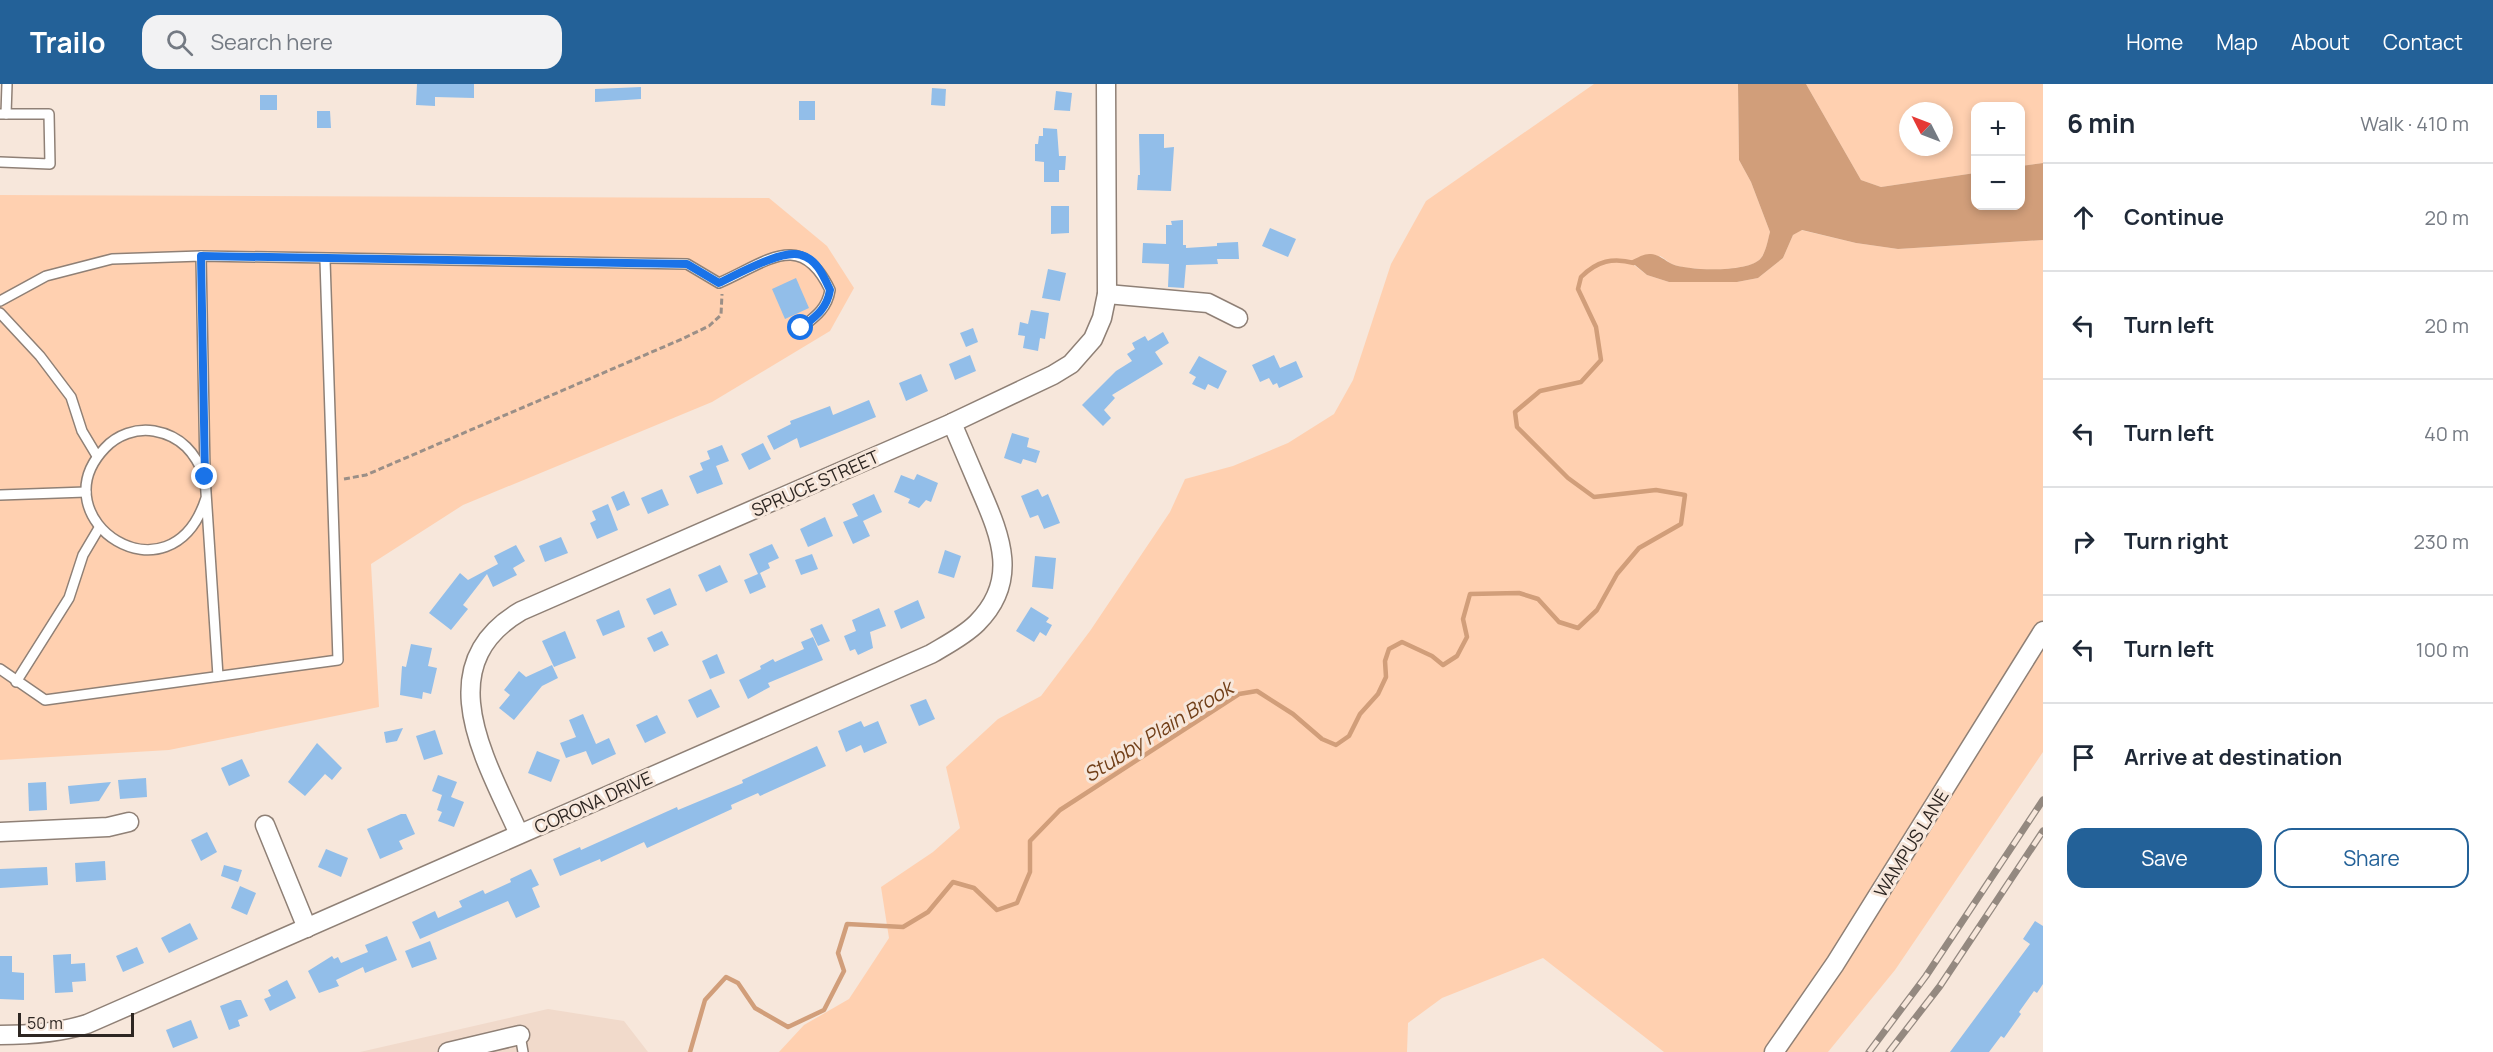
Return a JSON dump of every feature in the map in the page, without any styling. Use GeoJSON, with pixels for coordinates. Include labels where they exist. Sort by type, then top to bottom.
{"type":"FeatureCollection","features":[{"type":"Feature","properties":{"kind":"street","name":"SPRUCE STREET"},"geometry":{"type":"LineString","coordinates":[[519,834],[478,744],[470,714],[470,690],[477,662],[486,644],[498,628],[521,611],[952,423],[1053,375],[1071,364],[1087,347],[1102,318],[1107,294],[1106,84]]}},
{"type":"Feature","properties":{"kind":"street"},"geometry":{"type":"LineString","coordinates":[[1107,294],[1208,303],[1238,318]]}},
{"type":"Feature","properties":{"kind":"street","name":"CORONA DRIVE"},"geometry":{"type":"LineString","coordinates":[[0,1035],[48,1033],[87,1024],[931,654],[977,623],[998,591],[1004,562],[1002,545],[952,423]]}},
{"type":"Feature","properties":{"kind":"street","name":"WAMPUS LANE"},"geometry":{"type":"LineString","coordinates":[[1774,1052],[1835,964],[2043,631]]}},
{"type":"Feature","properties":{"kind":"street"},"geometry":{"type":"LineString","coordinates":[[0,832],[108,827],[129,822]]}},
{"type":"Feature","properties":{"kind":"street"},"geometry":{"type":"LineString","coordinates":[[265,825],[308,928]]}},
{"type":"Feature","properties":{"kind":"street"},"geometry":{"type":"LineString","coordinates":[[448,1052],[521,1044]]}},
{"type":"Feature","properties":{"kind":"lane"},"geometry":{"type":"LineString","coordinates":[[0,162],[50,164],[49,114],[3,114],[7,84]]}},
{"type":"Feature","properties":{"kind":"lane"},"geometry":{"type":"LineString","coordinates":[[0,301],[46,276],[112,260],[201,256],[324,260],[687,264],[719,283],[789,254],[802,255],[813,262],[830,290],[828,303],[819,314],[801,328]]}},
{"type":"Feature","properties":{"kind":"lane"},"geometry":{"type":"LineString","coordinates":[[201,256],[205,477],[218,676]]}},
{"type":"Feature","properties":{"kind":"lane"},"geometry":{"type":"LineString","coordinates":[[0,669],[45,700],[338,660],[324,260]]}},
{"type":"Feature","properties":{"kind":"lane"},"geometry":{"type":"LineString","coordinates":[[0,313],[40,356],[70,397],[82,431],[97,456]]}},
{"type":"Feature","properties":{"kind":"lane"},"geometry":{"type":"LineString","coordinates":[[205,477],[197,458],[184,443],[166,433],[146,430],[127,433],[110,442],[97,456],[89,473],[86,492],[90,511],[99,528],[113,540],[130,548],[151,550],[171,545],[188,534],[200,517],[206,498]]}},
{"type":"Feature","properties":{"kind":"lane"},"geometry":{"type":"LineString","coordinates":[[0,495],[86,492]]}},
{"type":"Feature","properties":{"kind":"lane"},"geometry":{"type":"LineString","coordinates":[[16,682],[69,598],[83,555],[99,528]]}},
{"type":"Feature","properties":{"kind":"path"},"geometry":{"type":"LineString","coordinates":[[330,481],[366,475],[504,418],[709,326],[722,315],[723,301],[719,283]]}},
{"type":"Feature","properties":{"kind":"shaded area"},"geometry":{"type":"Polygon","coordinates":[[[1594,84],[1738,84],[1739,160],[1751,182],[1770,232],[1764,253],[1753,264],[1731,269],[1680,266],[1660,256],[1630,262],[1647,275],[1669,282],[1737,282],[1758,278],[1783,258],[1793,235],[1801,230],[1856,243],[1898,249],[2043,240],[2043,752],[1895,970],[1828,1052],[1664,1052],[1543,958],[1442,998],[1408,1023],[1407,1052],[779,1052],[804,1025],[849,999],[889,938],[881,887],[933,852],[960,828],[946,767],[998,719],[1041,696],[1090,631],[1170,512],[1185,479],[1233,466],[1288,443],[1334,414],[1353,380],[1391,264],[1426,201],[1594,84]]]}},
{"type":"Feature","properties":{"kind":"shaded area"},"geometry":{"type":"Polygon","coordinates":[[[1738,84],[1806,84],[1861,180],[1881,187],[1971,174],[1971,210],[2025,210],[2025,165],[2043,163],[2043,240],[1898,249],[1856,243],[1802,230],[1793,235],[1783,258],[1758,278],[1737,282],[1669,282],[1647,275],[1630,261],[1651,254],[1680,266],[1718,269],[1745,266],[1761,258],[1770,232],[1751,182],[1739,160],[1738,84]]]}},
{"type":"Feature","properties":{"kind":"shaded area"},"geometry":{"type":"Polygon","coordinates":[[[1806,84],[2043,84],[2043,163],[2025,165],[2025,102],[1971,102],[1971,174],[1881,187],[1861,180],[1806,84]]]}},
{"type":"Feature","properties":{"kind":"shaded area"},"geometry":{"type":"Polygon","coordinates":[[[0,195],[769,198],[827,246],[854,288],[830,331],[712,402],[463,505],[371,564],[379,707],[169,750],[0,760],[0,195]]]}},
{"type":"Feature","properties":{"kind":"shaded area"},"geometry":{"type":"Polygon","coordinates":[[[548,1009],[624,1021],[648,1052],[360,1052],[548,1009]]]}},
{"type":"Feature","properties":{"kind":"building"},"geometry":{"type":"Polygon","coordinates":[[[417,84],[474,84],[474,98],[435,97],[435,106],[416,105],[417,84]]]}},
{"type":"Feature","properties":{"kind":"building"},"geometry":{"type":"Polygon","coordinates":[[[641,87],[641,99],[595,102],[595,89],[641,87]]]}},
{"type":"Feature","properties":{"kind":"building"},"geometry":{"type":"Polygon","coordinates":[[[932,88],[946,89],[945,106],[931,105],[932,88]]]}},
{"type":"Feature","properties":{"kind":"building"},"geometry":{"type":"Polygon","coordinates":[[[1056,91],[1072,93],[1070,111],[1054,110],[1056,91]]]}},
{"type":"Feature","properties":{"kind":"building"},"geometry":{"type":"Polygon","coordinates":[[[260,95],[277,95],[277,110],[260,110],[260,95]]]}},
{"type":"Feature","properties":{"kind":"building"},"geometry":{"type":"Polygon","coordinates":[[[799,101],[815,101],[815,120],[799,120],[799,101]]]}},
{"type":"Feature","properties":{"kind":"building"},"geometry":{"type":"Polygon","coordinates":[[[317,111],[330,111],[331,128],[317,128],[317,111]]]}},
{"type":"Feature","properties":{"kind":"building"},"geometry":{"type":"Polygon","coordinates":[[[1043,128],[1057,129],[1059,156],[1066,156],[1065,170],[1059,170],[1059,182],[1044,182],[1044,162],[1035,161],[1035,144],[1038,144],[1039,136],[1043,136],[1043,128]]]}},
{"type":"Feature","properties":{"kind":"building"},"geometry":{"type":"Polygon","coordinates":[[[1139,134],[1164,134],[1164,148],[1174,147],[1171,191],[1137,190],[1138,175],[1140,175],[1139,134]]]}},
{"type":"Feature","properties":{"kind":"building"},"geometry":{"type":"Polygon","coordinates":[[[1051,206],[1069,206],[1069,233],[1051,234],[1051,206]]]}},
{"type":"Feature","properties":{"kind":"building"},"geometry":{"type":"Polygon","coordinates":[[[1183,220],[1183,245],[1186,245],[1186,248],[1238,242],[1239,259],[1217,259],[1218,264],[1186,265],[1184,288],[1168,287],[1169,264],[1142,263],[1143,243],[1166,244],[1166,225],[1172,225],[1171,221],[1183,220]]]}},
{"type":"Feature","properties":{"kind":"building"},"geometry":{"type":"Polygon","coordinates":[[[1270,228],[1296,239],[1288,257],[1262,246],[1270,228]]]}},
{"type":"Feature","properties":{"kind":"building"},"geometry":{"type":"Polygon","coordinates":[[[1048,269],[1066,273],[1060,301],[1042,298],[1048,269]]]}},
{"type":"Feature","properties":{"kind":"building"},"geometry":{"type":"Polygon","coordinates":[[[796,278],[809,308],[785,319],[772,289],[796,278]]]}},
{"type":"Feature","properties":{"kind":"building"},"geometry":{"type":"Polygon","coordinates":[[[1031,310],[1049,313],[1045,339],[1040,338],[1038,351],[1023,348],[1025,336],[1018,335],[1020,322],[1028,324],[1031,310]]]}},
{"type":"Feature","properties":{"kind":"building"},"geometry":{"type":"Polygon","coordinates":[[[973,328],[978,342],[966,347],[960,333],[973,328]]]}},
{"type":"Feature","properties":{"kind":"building"},"geometry":{"type":"Polygon","coordinates":[[[1163,332],[1169,343],[1155,352],[1163,364],[1112,395],[1115,398],[1104,410],[1111,418],[1103,426],[1082,405],[1116,371],[1132,361],[1127,354],[1135,349],[1132,343],[1145,336],[1148,341],[1163,332]]]}},
{"type":"Feature","properties":{"kind":"building"},"geometry":{"type":"Polygon","coordinates":[[[970,355],[976,371],[955,380],[949,364],[970,355]]]}},
{"type":"Feature","properties":{"kind":"building"},"geometry":{"type":"Polygon","coordinates":[[[1274,355],[1280,368],[1296,361],[1303,377],[1279,388],[1277,383],[1273,385],[1269,378],[1260,382],[1252,365],[1274,355]]]}},
{"type":"Feature","properties":{"kind":"building"},"geometry":{"type":"Polygon","coordinates":[[[1199,356],[1227,371],[1218,389],[1208,384],[1205,390],[1192,384],[1196,377],[1189,373],[1199,356]]]}},
{"type":"Feature","properties":{"kind":"building"},"geometry":{"type":"Polygon","coordinates":[[[921,374],[928,391],[906,401],[899,383],[921,374]]]}},
{"type":"Feature","properties":{"kind":"building"},"geometry":{"type":"Polygon","coordinates":[[[869,400],[876,417],[800,448],[797,438],[774,450],[767,436],[791,424],[790,421],[830,406],[833,415],[869,400]]]}},
{"type":"Feature","properties":{"kind":"building"},"geometry":{"type":"Polygon","coordinates":[[[1012,433],[1029,438],[1027,447],[1040,451],[1036,463],[1023,459],[1021,464],[1004,458],[1012,433]]]}},
{"type":"Feature","properties":{"kind":"building"},"geometry":{"type":"Polygon","coordinates":[[[763,443],[771,459],[749,470],[741,454],[763,443]]]}},
{"type":"Feature","properties":{"kind":"building"},"geometry":{"type":"Polygon","coordinates":[[[722,445],[729,461],[716,466],[723,484],[697,494],[689,476],[703,470],[700,463],[710,459],[707,451],[722,445]]]}},
{"type":"Feature","properties":{"kind":"building"},"geometry":{"type":"Polygon","coordinates":[[[917,474],[938,483],[931,502],[926,500],[919,508],[908,503],[910,499],[894,492],[901,475],[914,480],[917,474]]]}},
{"type":"Feature","properties":{"kind":"building"},"geometry":{"type":"Polygon","coordinates":[[[662,489],[669,505],[648,514],[641,498],[662,489]]]}},
{"type":"Feature","properties":{"kind":"building"},"geometry":{"type":"Polygon","coordinates":[[[1038,489],[1042,497],[1048,494],[1060,523],[1044,529],[1038,515],[1030,518],[1021,496],[1038,489]]]}},
{"type":"Feature","properties":{"kind":"building"},"geometry":{"type":"Polygon","coordinates":[[[624,491],[630,505],[617,511],[611,497],[624,491]]]}},
{"type":"Feature","properties":{"kind":"building"},"geometry":{"type":"Polygon","coordinates":[[[874,494],[882,512],[863,521],[870,536],[853,544],[843,522],[858,516],[852,504],[874,494]]]}},
{"type":"Feature","properties":{"kind":"building"},"geometry":{"type":"Polygon","coordinates":[[[608,504],[618,530],[597,539],[590,523],[596,520],[592,511],[608,504]]]}},
{"type":"Feature","properties":{"kind":"building"},"geometry":{"type":"Polygon","coordinates":[[[825,517],[833,536],[808,547],[800,529],[825,517]]]}},
{"type":"Feature","properties":{"kind":"building"},"geometry":{"type":"Polygon","coordinates":[[[561,537],[568,553],[545,562],[539,546],[561,537]]]}},
{"type":"Feature","properties":{"kind":"building"},"geometry":{"type":"Polygon","coordinates":[[[772,544],[779,558],[768,563],[770,568],[760,573],[766,587],[750,594],[744,580],[758,574],[749,554],[772,544]]]}},
{"type":"Feature","properties":{"kind":"building"},"geometry":{"type":"Polygon","coordinates":[[[516,545],[525,561],[513,568],[517,575],[493,587],[487,574],[463,605],[468,609],[451,630],[429,613],[460,573],[468,580],[498,564],[494,556],[516,545]]]}},
{"type":"Feature","properties":{"kind":"building"},"geometry":{"type":"Polygon","coordinates":[[[945,550],[961,556],[954,578],[938,573],[945,550]]]}},
{"type":"Feature","properties":{"kind":"building"},"geometry":{"type":"Polygon","coordinates":[[[812,554],[818,569],[801,575],[795,560],[812,554]]]}},
{"type":"Feature","properties":{"kind":"building"},"geometry":{"type":"Polygon","coordinates":[[[1035,556],[1056,558],[1053,589],[1032,587],[1035,556]]]}},
{"type":"Feature","properties":{"kind":"building"},"geometry":{"type":"Polygon","coordinates":[[[720,565],[728,582],[706,592],[698,575],[720,565]]]}},
{"type":"Feature","properties":{"kind":"building"},"geometry":{"type":"Polygon","coordinates":[[[670,588],[677,605],[654,615],[646,599],[670,588]]]}},
{"type":"Feature","properties":{"kind":"building"},"geometry":{"type":"Polygon","coordinates":[[[918,600],[925,618],[901,629],[894,611],[918,600]]]}},
{"type":"Feature","properties":{"kind":"building"},"geometry":{"type":"Polygon","coordinates":[[[1031,607],[1049,618],[1046,622],[1052,625],[1046,636],[1040,632],[1034,642],[1016,631],[1031,607]]]}},
{"type":"Feature","properties":{"kind":"building"},"geometry":{"type":"Polygon","coordinates":[[[879,608],[886,626],[870,632],[873,648],[858,655],[855,649],[850,651],[844,636],[856,631],[852,620],[879,608]]]}},
{"type":"Feature","properties":{"kind":"building"},"geometry":{"type":"Polygon","coordinates":[[[619,610],[625,627],[603,636],[596,620],[619,610]]]}},
{"type":"Feature","properties":{"kind":"building"},"geometry":{"type":"Polygon","coordinates":[[[822,624],[830,641],[818,646],[810,629],[822,624]]]}},
{"type":"Feature","properties":{"kind":"building"},"geometry":{"type":"Polygon","coordinates":[[[565,631],[576,658],[554,667],[542,641],[565,631]]]}},
{"type":"Feature","properties":{"kind":"building"},"geometry":{"type":"Polygon","coordinates":[[[662,631],[669,645],[654,652],[647,638],[662,631]]]}},
{"type":"Feature","properties":{"kind":"building"},"geometry":{"type":"Polygon","coordinates":[[[813,637],[823,660],[768,683],[770,687],[748,699],[739,680],[761,669],[760,666],[773,659],[775,662],[804,649],[801,642],[813,637]]]}},
{"type":"Feature","properties":{"kind":"building"},"geometry":{"type":"Polygon","coordinates":[[[411,644],[432,648],[428,666],[437,668],[431,694],[423,692],[422,699],[400,695],[402,666],[406,667],[411,644]]]}},
{"type":"Feature","properties":{"kind":"building"},"geometry":{"type":"Polygon","coordinates":[[[717,654],[725,673],[710,679],[702,661],[717,654]]]}},
{"type":"Feature","properties":{"kind":"building"},"geometry":{"type":"Polygon","coordinates":[[[552,665],[558,678],[542,686],[514,720],[499,708],[510,695],[504,690],[519,671],[526,677],[552,665]]]}},
{"type":"Feature","properties":{"kind":"building"},"geometry":{"type":"Polygon","coordinates":[[[711,689],[720,707],[697,718],[688,700],[711,689]]]}},
{"type":"Feature","properties":{"kind":"building"},"geometry":{"type":"Polygon","coordinates":[[[926,699],[935,719],[919,726],[910,705],[926,699]]]}},
{"type":"Feature","properties":{"kind":"building"},"geometry":{"type":"Polygon","coordinates":[[[583,714],[596,744],[609,738],[616,754],[592,765],[586,751],[566,758],[560,743],[576,737],[569,720],[583,714]]]}},
{"type":"Feature","properties":{"kind":"building"},"geometry":{"type":"Polygon","coordinates":[[[657,715],[666,733],[645,743],[636,725],[657,715]]]}},
{"type":"Feature","properties":{"kind":"building"},"geometry":{"type":"Polygon","coordinates":[[[861,721],[864,727],[878,721],[887,743],[864,753],[861,745],[846,752],[838,731],[861,721]]]}},
{"type":"Feature","properties":{"kind":"building"},"geometry":{"type":"Polygon","coordinates":[[[403,728],[397,741],[386,743],[384,732],[403,728]]]}},
{"type":"Feature","properties":{"kind":"building"},"geometry":{"type":"Polygon","coordinates":[[[435,730],[443,754],[424,760],[416,736],[435,730]]]}},
{"type":"Feature","properties":{"kind":"building"},"geometry":{"type":"Polygon","coordinates":[[[317,743],[342,768],[332,780],[325,774],[305,796],[288,782],[317,743]]]}},
{"type":"Feature","properties":{"kind":"building"},"geometry":{"type":"Polygon","coordinates":[[[817,746],[826,766],[760,796],[758,793],[731,805],[732,809],[647,848],[644,842],[601,862],[600,859],[560,876],[553,859],[580,847],[581,850],[677,807],[678,810],[743,783],[742,780],[817,746]]]}},
{"type":"Feature","properties":{"kind":"building"},"geometry":{"type":"Polygon","coordinates":[[[537,751],[560,760],[551,782],[528,773],[537,751]]]}},
{"type":"Feature","properties":{"kind":"building"},"geometry":{"type":"Polygon","coordinates":[[[242,759],[250,776],[229,786],[221,768],[242,759]]]}},
{"type":"Feature","properties":{"kind":"building"},"geometry":{"type":"Polygon","coordinates":[[[438,775],[457,782],[451,797],[464,802],[454,827],[438,821],[442,812],[437,810],[442,795],[432,791],[438,775]]]}},
{"type":"Feature","properties":{"kind":"building"},"geometry":{"type":"Polygon","coordinates":[[[146,778],[147,797],[120,799],[118,780],[146,778]]]}},
{"type":"Feature","properties":{"kind":"building"},"geometry":{"type":"Polygon","coordinates":[[[46,782],[47,810],[29,811],[28,783],[46,782]]]}},
{"type":"Feature","properties":{"kind":"building"},"geometry":{"type":"Polygon","coordinates":[[[111,782],[99,801],[70,804],[68,786],[111,782]]]}},
{"type":"Feature","properties":{"kind":"building"},"geometry":{"type":"Polygon","coordinates":[[[406,814],[415,834],[399,841],[403,849],[380,859],[367,829],[406,814]]]}},
{"type":"Feature","properties":{"kind":"building"},"geometry":{"type":"Polygon","coordinates":[[[207,832],[217,852],[201,861],[191,840],[207,832]]]}},
{"type":"Feature","properties":{"kind":"building"},"geometry":{"type":"Polygon","coordinates":[[[326,849],[348,858],[341,877],[318,867],[326,849]]]}},
{"type":"Feature","properties":{"kind":"building"},"geometry":{"type":"Polygon","coordinates":[[[105,861],[106,880],[76,882],[75,863],[105,861]]]}},
{"type":"Feature","properties":{"kind":"building"},"geometry":{"type":"Polygon","coordinates":[[[224,865],[242,870],[238,882],[221,876],[224,865]]]}},
{"type":"Feature","properties":{"kind":"building"},"geometry":{"type":"Polygon","coordinates":[[[47,867],[48,885],[0,888],[0,869],[47,867]]]}},
{"type":"Feature","properties":{"kind":"building"},"geometry":{"type":"Polygon","coordinates":[[[531,869],[539,885],[532,888],[540,907],[516,918],[508,901],[420,939],[412,922],[435,911],[438,918],[462,907],[459,901],[483,890],[485,894],[511,882],[510,879],[531,869]]]}},
{"type":"Feature","properties":{"kind":"building"},"geometry":{"type":"Polygon","coordinates":[[[240,886],[256,893],[247,915],[231,908],[240,886]]]}},
{"type":"Feature","properties":{"kind":"building"},"geometry":{"type":"Polygon","coordinates":[[[2035,921],[2043,926],[2043,984],[2037,993],[2034,991],[2004,1038],[2001,1036],[1989,1052],[1950,1052],[2030,944],[2023,939],[2035,921]]]}},
{"type":"Feature","properties":{"kind":"building"},"geometry":{"type":"Polygon","coordinates":[[[190,923],[198,939],[169,953],[161,938],[190,923]]]}},
{"type":"Feature","properties":{"kind":"building"},"geometry":{"type":"Polygon","coordinates":[[[387,936],[397,960],[365,973],[363,967],[336,980],[339,986],[319,993],[308,971],[332,956],[334,959],[338,957],[341,963],[368,952],[365,945],[387,936]]]}},
{"type":"Feature","properties":{"kind":"building"},"geometry":{"type":"Polygon","coordinates":[[[430,941],[437,959],[412,968],[405,951],[430,941]]]}},
{"type":"Feature","properties":{"kind":"building"},"geometry":{"type":"Polygon","coordinates":[[[137,947],[144,963],[123,972],[116,956],[137,947]]]}},
{"type":"Feature","properties":{"kind":"building"},"geometry":{"type":"Polygon","coordinates":[[[71,954],[71,964],[85,963],[86,981],[72,982],[73,992],[55,993],[53,955],[71,954]]]}},
{"type":"Feature","properties":{"kind":"building"},"geometry":{"type":"Polygon","coordinates":[[[0,956],[12,956],[12,972],[24,973],[24,1000],[0,999],[0,956]]]}},
{"type":"Feature","properties":{"kind":"building"},"geometry":{"type":"Polygon","coordinates":[[[287,980],[296,998],[270,1011],[264,999],[271,996],[268,990],[287,980]]]}},
{"type":"Feature","properties":{"kind":"building"},"geometry":{"type":"Polygon","coordinates":[[[241,1000],[248,1016],[238,1020],[240,1026],[229,1030],[220,1006],[241,1000]]]}},
{"type":"Feature","properties":{"kind":"building"},"geometry":{"type":"Polygon","coordinates":[[[191,1020],[198,1038],[173,1048],[166,1030],[191,1020]]]}},
{"type":"Feature","properties":{"kind":"waterway","name":"Stubby Plain Brook"},"geometry":{"type":"LineString","coordinates":[[690,1052],[705,1000],[726,977],[738,983],[755,1008],[788,1027],[824,1010],[844,971],[838,953],[847,924],[903,927],[928,912],[953,882],[974,888],[997,910],[1017,903],[1030,872],[1030,841],[1060,810],[1239,694],[1257,691],[1293,714],[1322,739],[1336,745],[1349,736],[1360,714],[1378,694],[1386,677],[1385,661],[1389,649],[1402,642],[1432,656],[1443,665],[1457,656],[1467,637],[1463,619],[1470,594],[1519,593],[1538,599],[1559,622],[1578,628],[1597,610],[1617,574],[1639,548],[1681,524],[1685,495],[1656,490],[1594,497],[1568,478],[1517,427],[1515,412],[1540,391],[1581,382],[1601,360],[1596,327],[1578,289],[1581,277],[1593,267],[1606,262],[1619,260],[1634,263]]}},
{"type":"Feature","properties":{"kind":"railway"},"geometry":{"type":"LineString","coordinates":[[1869,1052],[1926,976],[2043,800]]}},
{"type":"Feature","properties":{"kind":"railway"},"geometry":{"type":"LineString","coordinates":[[1889,1052],[1940,986],[2043,831]]}},
{"type":"Feature","properties":{"kind":"route"},"geometry":{"type":"LineString","coordinates":[[205,477],[201,256],[324,260],[687,264],[719,283],[789,254],[802,255],[813,262],[822,273],[830,290],[828,303],[819,314],[801,328]]}}]}
